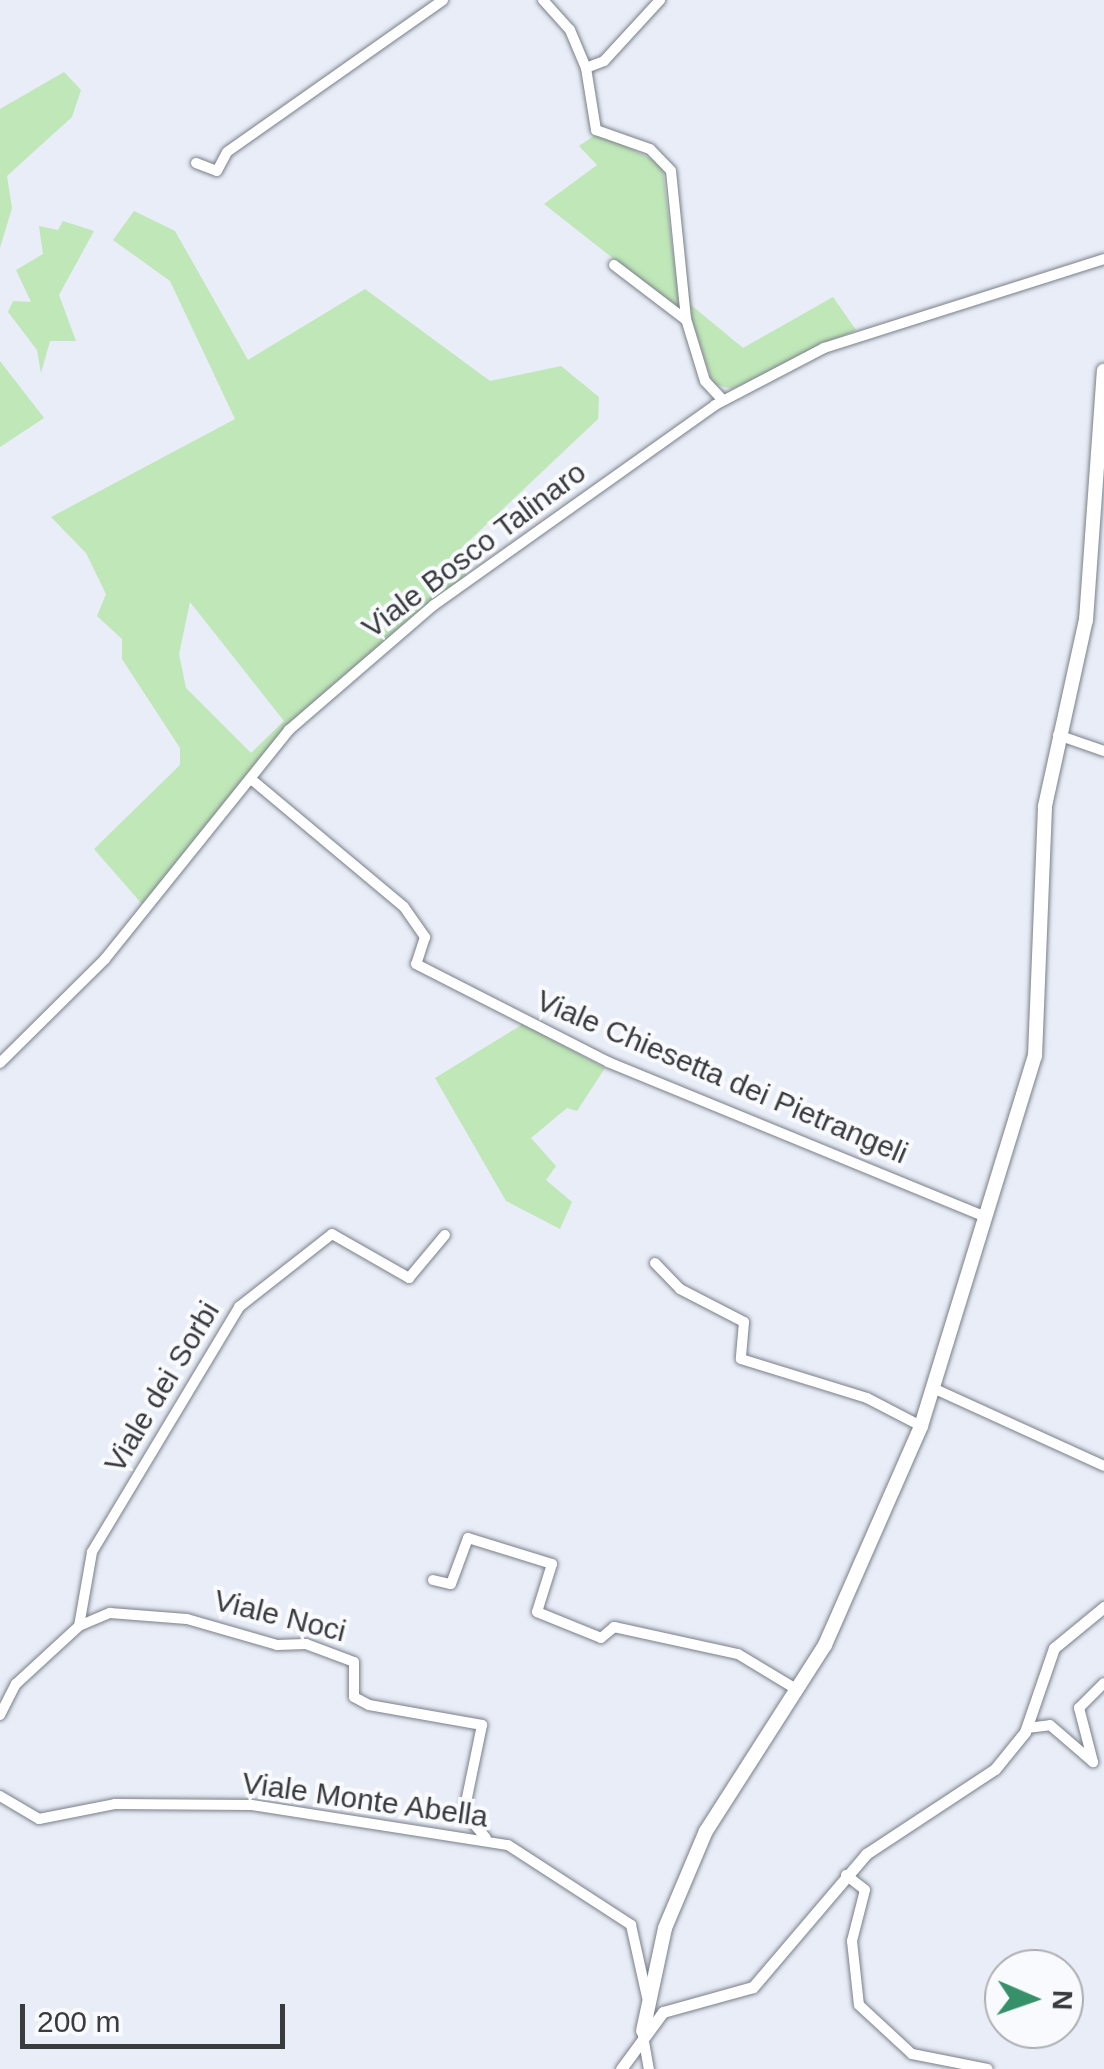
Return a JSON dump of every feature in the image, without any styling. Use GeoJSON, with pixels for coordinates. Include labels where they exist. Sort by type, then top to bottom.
{"type":"FeatureCollection","features":[{"type":"Feature","properties":{"kind":"main road"},"geometry":{"type":"LineString","coordinates":[[642,2031],[647,1998],[706,1831],[825,1646],[921,1426],[982,1216],[1035,1056],[1045,806],[1095,549],[1104,371]]}},
{"type":"Feature","properties":{"kind":"street"},"geometry":{"type":"LineString","coordinates":[[196,164],[217,171],[227,152],[444,0]]}},
{"type":"Feature","properties":{"kind":"street"},"geometry":{"type":"LineString","coordinates":[[543,0],[570,30],[586,68],[596,130],[650,148],[671,171],[686,319],[705,381],[723,400]]}},
{"type":"Feature","properties":{"kind":"street"},"geometry":{"type":"LineString","coordinates":[[586,68],[604,61],[660,0]]}},
{"type":"Feature","properties":{"kind":"street","name":"Viale Bosco Talinaro"},"geometry":{"type":"LineString","coordinates":[[0,1064],[105,959],[309,710],[434,605],[723,400],[905,315],[1104,259]]}},
{"type":"Feature","properties":{"kind":"street"},"geometry":{"type":"LineString","coordinates":[[614,265],[686,319]]}},
{"type":"Feature","properties":{"kind":"street"},"geometry":{"type":"LineString","coordinates":[[1058,735],[1104,750]]}},
{"type":"Feature","properties":{"kind":"street","name":"Viale Chiesetta dei Pietrangeli"},"geometry":{"type":"LineString","coordinates":[[251,779],[404,908],[425,937],[416,964],[608,1062],[982,1216]]}},
{"type":"Feature","properties":{"kind":"street","name":"Viale dei Sorbi"},"geometry":{"type":"LineString","coordinates":[[79,1626],[92,1552],[239,1307],[332,1234],[409,1278],[445,1235]]}},
{"type":"Feature","properties":{"kind":"street"},"geometry":{"type":"LineString","coordinates":[[655,1263],[680,1289],[744,1322],[741,1358],[868,1398],[921,1426]]}},
{"type":"Feature","properties":{"kind":"street"},"geometry":{"type":"LineString","coordinates":[[933,1388],[1104,1466]]}},
{"type":"Feature","properties":{"kind":"street"},"geometry":{"type":"LineString","coordinates":[[433,1580],[451,1584],[468,1538],[552,1564],[537,1612],[601,1638],[614,1627],[738,1654],[796,1689]]}},
{"type":"Feature","properties":{"kind":"street"},"geometry":{"type":"LineString","coordinates":[[621,2069],[642,2031],[664,2012],[754,1987],[846,1875],[885,1837],[995,1769],[1026,1728],[1054,1648],[1104,1607]]}},
{"type":"Feature","properties":{"kind":"street","name":"Viale Noci"},"geometry":{"type":"LineString","coordinates":[[79,1626],[110,1613],[187,1618],[277,1645],[306,1644],[354,1662],[354,1697],[369,1705],[482,1725],[464,1812],[489,1840]]}},
{"type":"Feature","properties":{"kind":"street"},"geometry":{"type":"LineString","coordinates":[[0,1715],[16,1684],[79,1626]]}},
{"type":"Feature","properties":{"kind":"street"},"geometry":{"type":"LineString","coordinates":[[1026,1728],[1050,1725],[1094,1762],[1079,1708],[1104,1683]]}},
{"type":"Feature","properties":{"kind":"street"},"geometry":{"type":"LineString","coordinates":[[1092,1753],[1104,1763]]}},
{"type":"Feature","properties":{"kind":"street","name":"Viale Monte Abella"},"geometry":{"type":"LineString","coordinates":[[0,1796],[39,1819],[115,1804],[252,1805],[489,1840],[632,1926],[647,1998]]}},
{"type":"Feature","properties":{"kind":"street"},"geometry":{"type":"LineString","coordinates":[[846,1875],[865,1890],[852,1941],[860,2005],[912,2054],[955,2069],[988,2069]]}},
{"type":"Feature","properties":{"kind":"street"},"geometry":{"type":"LineString","coordinates":[[642,2031],[649,2069]]}},
{"type":"Feature","properties":{"kind":"green space"},"geometry":{"type":"Polygon","coordinates":[[[64,72],[81,90],[72,117],[7,176],[12,208],[0,248],[0,109],[64,72]]]}},
{"type":"Feature","properties":{"kind":"green space"},"geometry":{"type":"Polygon","coordinates":[[[598,133],[662,164],[680,311],[544,204],[597,165],[579,146],[598,133]]]}},
{"type":"Feature","properties":{"kind":"green space"},"geometry":{"type":"Polygon","coordinates":[[[134,211],[175,231],[248,360],[365,289],[490,381],[561,366],[599,397],[598,419],[452,557],[468,577],[289,727],[142,904],[94,849],[180,765],[180,748],[122,659],[122,639],[97,616],[106,594],[86,553],[51,517],[235,419],[170,281],[113,240],[134,211]],[[190,602],[179,654],[186,688],[251,753],[284,721],[190,602]]]}},
{"type":"Feature","properties":{"kind":"green space"},"geometry":{"type":"Polygon","coordinates":[[[63,221],[94,231],[59,295],[76,341],[50,341],[41,373],[37,350],[8,312],[13,301],[31,302],[16,270],[43,254],[39,226],[58,230],[63,221]]]}},
{"type":"Feature","properties":{"kind":"green space"},"geometry":{"type":"Polygon","coordinates":[[[684,252],[691,305],[743,348],[833,297],[856,330],[732,389],[713,384],[689,312],[684,252]]]}},
{"type":"Feature","properties":{"kind":"green space"},"geometry":{"type":"Polygon","coordinates":[[[0,361],[44,418],[0,447],[0,361]]]}},
{"type":"Feature","properties":{"kind":"green space"},"geometry":{"type":"Polygon","coordinates":[[[523,1024],[605,1068],[577,1111],[567,1108],[531,1138],[556,1166],[546,1180],[572,1202],[560,1229],[506,1201],[435,1078],[523,1024]]]}}]}
